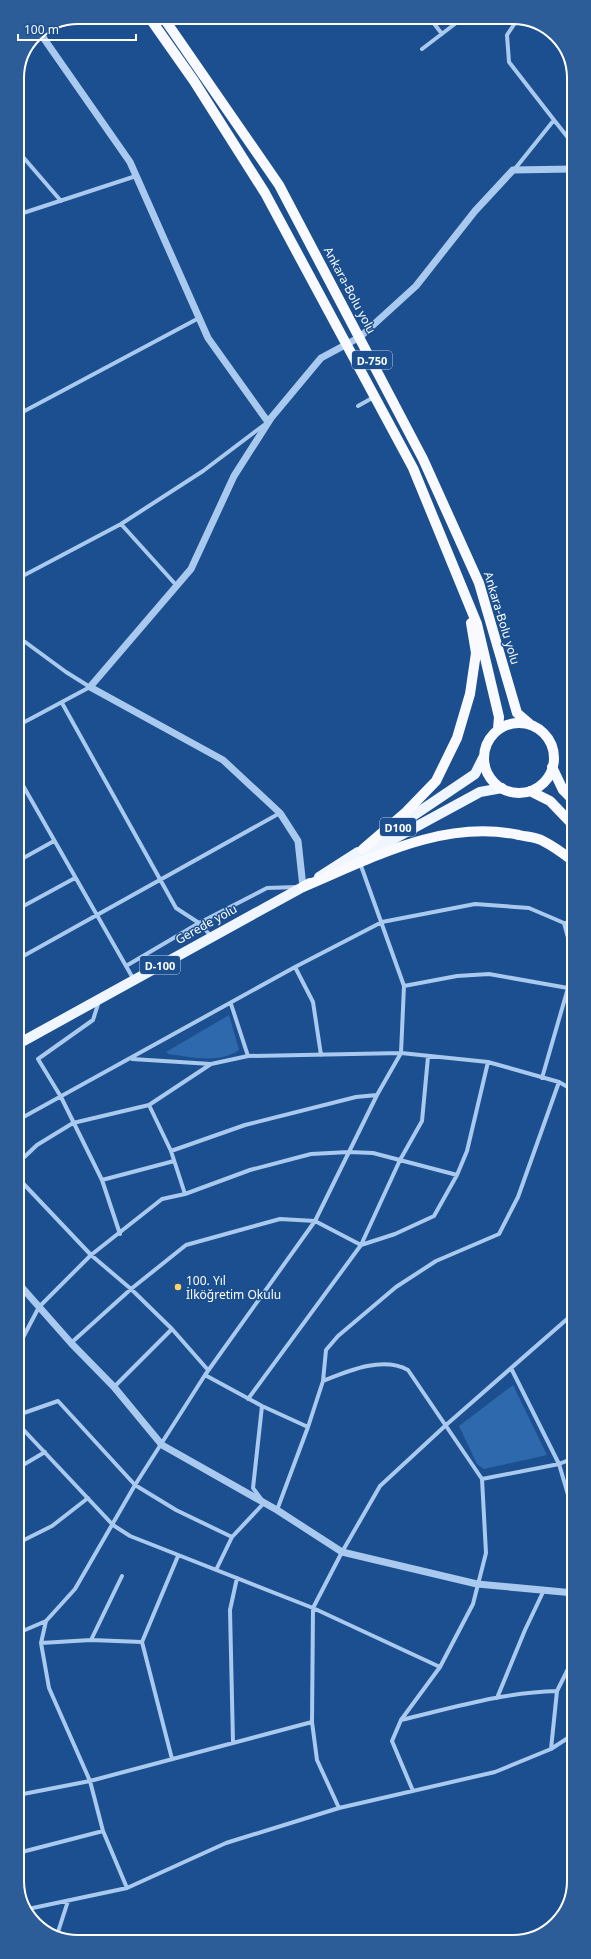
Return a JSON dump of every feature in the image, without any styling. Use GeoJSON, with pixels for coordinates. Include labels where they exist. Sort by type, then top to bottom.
{"type":"FeatureCollection","features":[{"type":"Feature","properties":{"kind":"highway"},"geometry":{"type":"LineString","coordinates":[[153,24],[194,81],[265,193],[413,468],[477,624],[499,718],[498,729],[509,724],[520,723],[531,725],[540,730],[552,747],[554,757],[548,777],[540,786],[530,791]]}},
{"type":"Feature","properties":{"kind":"highway","name":"Ankara-Bolu yolu"},"geometry":{"type":"LineString","coordinates":[[168,24],[279,185],[360,337],[423,459],[479,583],[517,713],[531,725]]}},
{"type":"Feature","properties":{"kind":"highway"},"geometry":{"type":"LineString","coordinates":[[359,856],[406,812],[436,781],[457,738],[470,694],[476,653],[468,599]]}},
{"type":"Feature","properties":{"kind":"highway","name":"D100"},"geometry":{"type":"LineString","coordinates":[[483,758],[485,747],[490,737],[498,729]]}},
{"type":"Feature","properties":{"kind":"highway"},"geometry":{"type":"LineString","coordinates":[[483,758],[488,776],[502,788]]}},
{"type":"Feature","properties":{"kind":"highway"},"geometry":{"type":"LineString","coordinates":[[552,767],[563,790],[567,794]]}},
{"type":"Feature","properties":{"kind":"highway","name":"D100"},"geometry":{"type":"LineString","coordinates":[[502,788],[520,793],[530,791],[550,801],[567,818]]}},
{"type":"Feature","properties":{"kind":"highway"},"geometry":{"type":"LineString","coordinates":[[303,886],[359,856],[448,834],[475,831],[505,832],[542,840],[567,857]]}},
{"type":"Feature","properties":{"kind":"main road","name":"D100"},"geometry":{"type":"LineString","coordinates":[[359,856],[475,774],[483,758]]}},
{"type":"Feature","properties":{"kind":"main road","name":"D100"},"geometry":{"type":"LineString","coordinates":[[359,856],[480,792],[502,788]]}},
{"type":"Feature","properties":{"kind":"main road","name":"Gerede yolu"},"geometry":{"type":"LineString","coordinates":[[24,1041],[303,886]]}},
{"type":"Feature","properties":{"kind":"street"},"geometry":{"type":"LineString","coordinates":[[434,24],[442,34]]}},
{"type":"Feature","properties":{"kind":"street"},"geometry":{"type":"LineString","coordinates":[[422,49],[455,24]]}},
{"type":"Feature","properties":{"kind":"street"},"geometry":{"type":"LineString","coordinates":[[515,24],[507,35],[509,62],[567,136]]}},
{"type":"Feature","properties":{"kind":"street"},"geometry":{"type":"LineString","coordinates":[[43,37],[130,162],[208,338],[268,422]]}},
{"type":"Feature","properties":{"kind":"street"},"geometry":{"type":"LineString","coordinates":[[24,722],[90,687],[191,569],[234,476],[268,422],[321,358],[360,337],[416,286],[475,211],[513,170],[554,120]]}},
{"type":"Feature","properties":{"kind":"street"},"geometry":{"type":"LineString","coordinates":[[24,158],[61,201]]}},
{"type":"Feature","properties":{"kind":"street"},"geometry":{"type":"LineString","coordinates":[[513,170],[567,169]]}},
{"type":"Feature","properties":{"kind":"street"},"geometry":{"type":"LineString","coordinates":[[24,213],[136,176]]}},
{"type":"Feature","properties":{"kind":"street"},"geometry":{"type":"LineString","coordinates":[[24,411],[200,317]]}},
{"type":"Feature","properties":{"kind":"street"},"geometry":{"type":"LineString","coordinates":[[358,406],[375,396]]}},
{"type":"Feature","properties":{"kind":"street"},"geometry":{"type":"LineString","coordinates":[[24,575],[121,524],[202,471],[268,422]]}},
{"type":"Feature","properties":{"kind":"street"},"geometry":{"type":"LineString","coordinates":[[121,524],[177,586]]}},
{"type":"Feature","properties":{"kind":"street"},"geometry":{"type":"LineString","coordinates":[[24,641],[66,672],[90,687],[223,760],[280,813],[298,841],[303,886],[267,888],[199,923],[126,966]]}},
{"type":"Feature","properties":{"kind":"street"},"geometry":{"type":"LineString","coordinates":[[62,703],[176,908],[199,923],[211,936]]}},
{"type":"Feature","properties":{"kind":"street"},"geometry":{"type":"LineString","coordinates":[[24,786],[134,980]]}},
{"type":"Feature","properties":{"kind":"street"},"geometry":{"type":"LineString","coordinates":[[24,956],[280,813]]}},
{"type":"Feature","properties":{"kind":"street"},"geometry":{"type":"LineString","coordinates":[[24,858],[54,841]]}},
{"type":"Feature","properties":{"kind":"street"},"geometry":{"type":"LineString","coordinates":[[24,1630],[46,1621],[75,1589],[135,1485],[162,1445],[208,1370],[315,1221],[378,1095],[401,1053],[404,986],[359,856]]}},
{"type":"Feature","properties":{"kind":"street"},"geometry":{"type":"LineString","coordinates":[[24,906],[75,878]]}},
{"type":"Feature","properties":{"kind":"street"},"geometry":{"type":"LineString","coordinates":[[24,1117],[132,1059],[190,1024],[231,1004],[295,967],[382,922],[475,904],[529,908],[564,923],[567,934]]}},
{"type":"Feature","properties":{"kind":"street"},"geometry":{"type":"LineString","coordinates":[[295,967],[313,1002],[321,1055]]}},
{"type":"Feature","properties":{"kind":"street"},"geometry":{"type":"LineString","coordinates":[[404,986],[457,976],[489,974],[567,988]]}},
{"type":"Feature","properties":{"kind":"street"},"geometry":{"type":"LineString","coordinates":[[542,1078],[567,991]]}},
{"type":"Feature","properties":{"kind":"street"},"geometry":{"type":"LineString","coordinates":[[99,999],[93,1020],[38,1059],[61,1097],[102,1180],[120,1234]]}},
{"type":"Feature","properties":{"kind":"street"},"geometry":{"type":"LineString","coordinates":[[231,1004],[248,1056]]}},
{"type":"Feature","properties":{"kind":"street"},"geometry":{"type":"LineString","coordinates":[[132,1059],[211,1064],[248,1056],[401,1053],[428,1057],[488,1062],[559,1082],[567,1086]]}},
{"type":"Feature","properties":{"kind":"street"},"geometry":{"type":"LineString","coordinates":[[248,1399],[361,1245],[400,1160],[422,1121],[428,1057]]}},
{"type":"Feature","properties":{"kind":"street"},"geometry":{"type":"LineString","coordinates":[[70,1343],[131,1289],[186,1245],[280,1218],[315,1221],[361,1245],[395,1234],[434,1216],[457,1175],[467,1151],[488,1062]]}},
{"type":"Feature","properties":{"kind":"street"},"geometry":{"type":"LineString","coordinates":[[24,1157],[37,1145],[73,1122],[149,1105],[211,1064]]}},
{"type":"Feature","properties":{"kind":"street"},"geometry":{"type":"LineString","coordinates":[[277,1510],[308,1427],[323,1381],[326,1350],[338,1336],[396,1287],[436,1260],[499,1234],[518,1197],[559,1082]]}},
{"type":"Feature","properties":{"kind":"street"},"geometry":{"type":"LineString","coordinates":[[171,1151],[245,1125],[356,1097],[378,1095]]}},
{"type":"Feature","properties":{"kind":"street"},"geometry":{"type":"LineString","coordinates":[[149,1105],[171,1151],[185,1194]]}},
{"type":"Feature","properties":{"kind":"street"},"geometry":{"type":"LineString","coordinates":[[24,1336],[39,1307],[91,1255],[120,1234],[162,1199],[185,1194],[250,1170],[303,1156],[349,1152],[373,1153],[457,1175]]}},
{"type":"Feature","properties":{"kind":"street"},"geometry":{"type":"LineString","coordinates":[[102,1180],[174,1161]]}},
{"type":"Feature","properties":{"kind":"street"},"geometry":{"type":"LineString","coordinates":[[24,1184],[91,1255],[131,1289],[172,1330],[208,1370]]}},
{"type":"Feature","properties":{"kind":"street"},"geometry":{"type":"LineString","coordinates":[[24,1290],[70,1343],[114,1387],[162,1445],[277,1510],[342,1552],[477,1584],[567,1592]]}},
{"type":"Feature","properties":{"kind":"street"},"geometry":{"type":"LineString","coordinates":[[339,1808],[317,1760],[312,1722],[314,1608],[342,1552],[380,1486],[446,1425],[567,1318]]}},
{"type":"Feature","properties":{"kind":"street"},"geometry":{"type":"LineString","coordinates":[[114,1387],[172,1330]]}},
{"type":"Feature","properties":{"kind":"street"},"geometry":{"type":"LineString","coordinates":[[323,1381],[353,1369],[380,1365],[398,1364],[408,1370],[482,1479],[486,1553],[472,1604],[440,1667],[401,1720],[392,1741],[413,1791]]}},
{"type":"Feature","properties":{"kind":"street"},"geometry":{"type":"LineString","coordinates":[[511,1368],[559,1464],[567,1491]]}},
{"type":"Feature","properties":{"kind":"street"},"geometry":{"type":"LineString","coordinates":[[205,1375],[248,1399],[308,1427]]}},
{"type":"Feature","properties":{"kind":"street"},"geometry":{"type":"LineString","coordinates":[[24,1413],[58,1401],[135,1485],[176,1510],[232,1537]]}},
{"type":"Feature","properties":{"kind":"street"},"geometry":{"type":"LineString","coordinates":[[262,1406],[253,1488],[264,1503]]}},
{"type":"Feature","properties":{"kind":"street"},"geometry":{"type":"LineString","coordinates":[[24,1430],[113,1525],[130,1536],[314,1608],[440,1667]]}},
{"type":"Feature","properties":{"kind":"street"},"geometry":{"type":"LineString","coordinates":[[24,1464],[45,1452]]}},
{"type":"Feature","properties":{"kind":"street"},"geometry":{"type":"LineString","coordinates":[[482,1479],[559,1464],[567,1461]]}},
{"type":"Feature","properties":{"kind":"street"},"geometry":{"type":"LineString","coordinates":[[24,1540],[52,1526],[88,1498]]}},
{"type":"Feature","properties":{"kind":"street"},"geometry":{"type":"LineString","coordinates":[[216,1570],[232,1537],[264,1503]]}},
{"type":"Feature","properties":{"kind":"street"},"geometry":{"type":"LineString","coordinates":[[172,1759],[142,1642],[178,1556]]}},
{"type":"Feature","properties":{"kind":"street"},"geometry":{"type":"LineString","coordinates":[[91,1640],[122,1576]]}},
{"type":"Feature","properties":{"kind":"street"},"geometry":{"type":"LineString","coordinates":[[233,1743],[230,1610],[237,1578]]}},
{"type":"Feature","properties":{"kind":"street"},"geometry":{"type":"LineString","coordinates":[[497,1698],[525,1630],[544,1590]]}},
{"type":"Feature","properties":{"kind":"street"},"geometry":{"type":"LineString","coordinates":[[46,1621],[41,1643],[49,1688],[90,1781],[103,1832],[127,1888]]}},
{"type":"Feature","properties":{"kind":"street"},"geometry":{"type":"LineString","coordinates":[[41,1643],[91,1640],[142,1642]]}},
{"type":"Feature","properties":{"kind":"street"},"geometry":{"type":"LineString","coordinates":[[551,1749],[557,1691],[567,1671]]}},
{"type":"Feature","properties":{"kind":"street"},"geometry":{"type":"LineString","coordinates":[[401,1720],[497,1698],[539,1691],[557,1691]]}},
{"type":"Feature","properties":{"kind":"street"},"geometry":{"type":"LineString","coordinates":[[24,1795],[90,1781],[312,1722]]}},
{"type":"Feature","properties":{"kind":"street"},"geometry":{"type":"LineString","coordinates":[[31,1908],[127,1888],[226,1843],[339,1808],[495,1772],[551,1749],[567,1739]]}},
{"type":"Feature","properties":{"kind":"street"},"geometry":{"type":"LineString","coordinates":[[24,1852],[103,1832]]}},
{"type":"Feature","properties":{"kind":"street"},"geometry":{"type":"LineString","coordinates":[[58,1931],[68,1901]]}},
{"type":"Feature","properties":{"kind":"shaded area"},"geometry":{"type":"Polygon","coordinates":[[[229,1015],[239,1050],[223,1057],[214,1058],[186,1057],[168,1054],[166,1052],[229,1015]]]}},
{"type":"Feature","properties":{"kind":"shaded area"},"geometry":{"type":"Polygon","coordinates":[[[513,1385],[547,1455],[484,1469],[477,1464],[459,1426],[513,1385]]]}},
{"type":"Feature","properties":{"kind":"place","name":"100. Yıl İlköğretim Okulu"},"geometry":{"type":"Point","coordinates":[178,1287]}}]}
